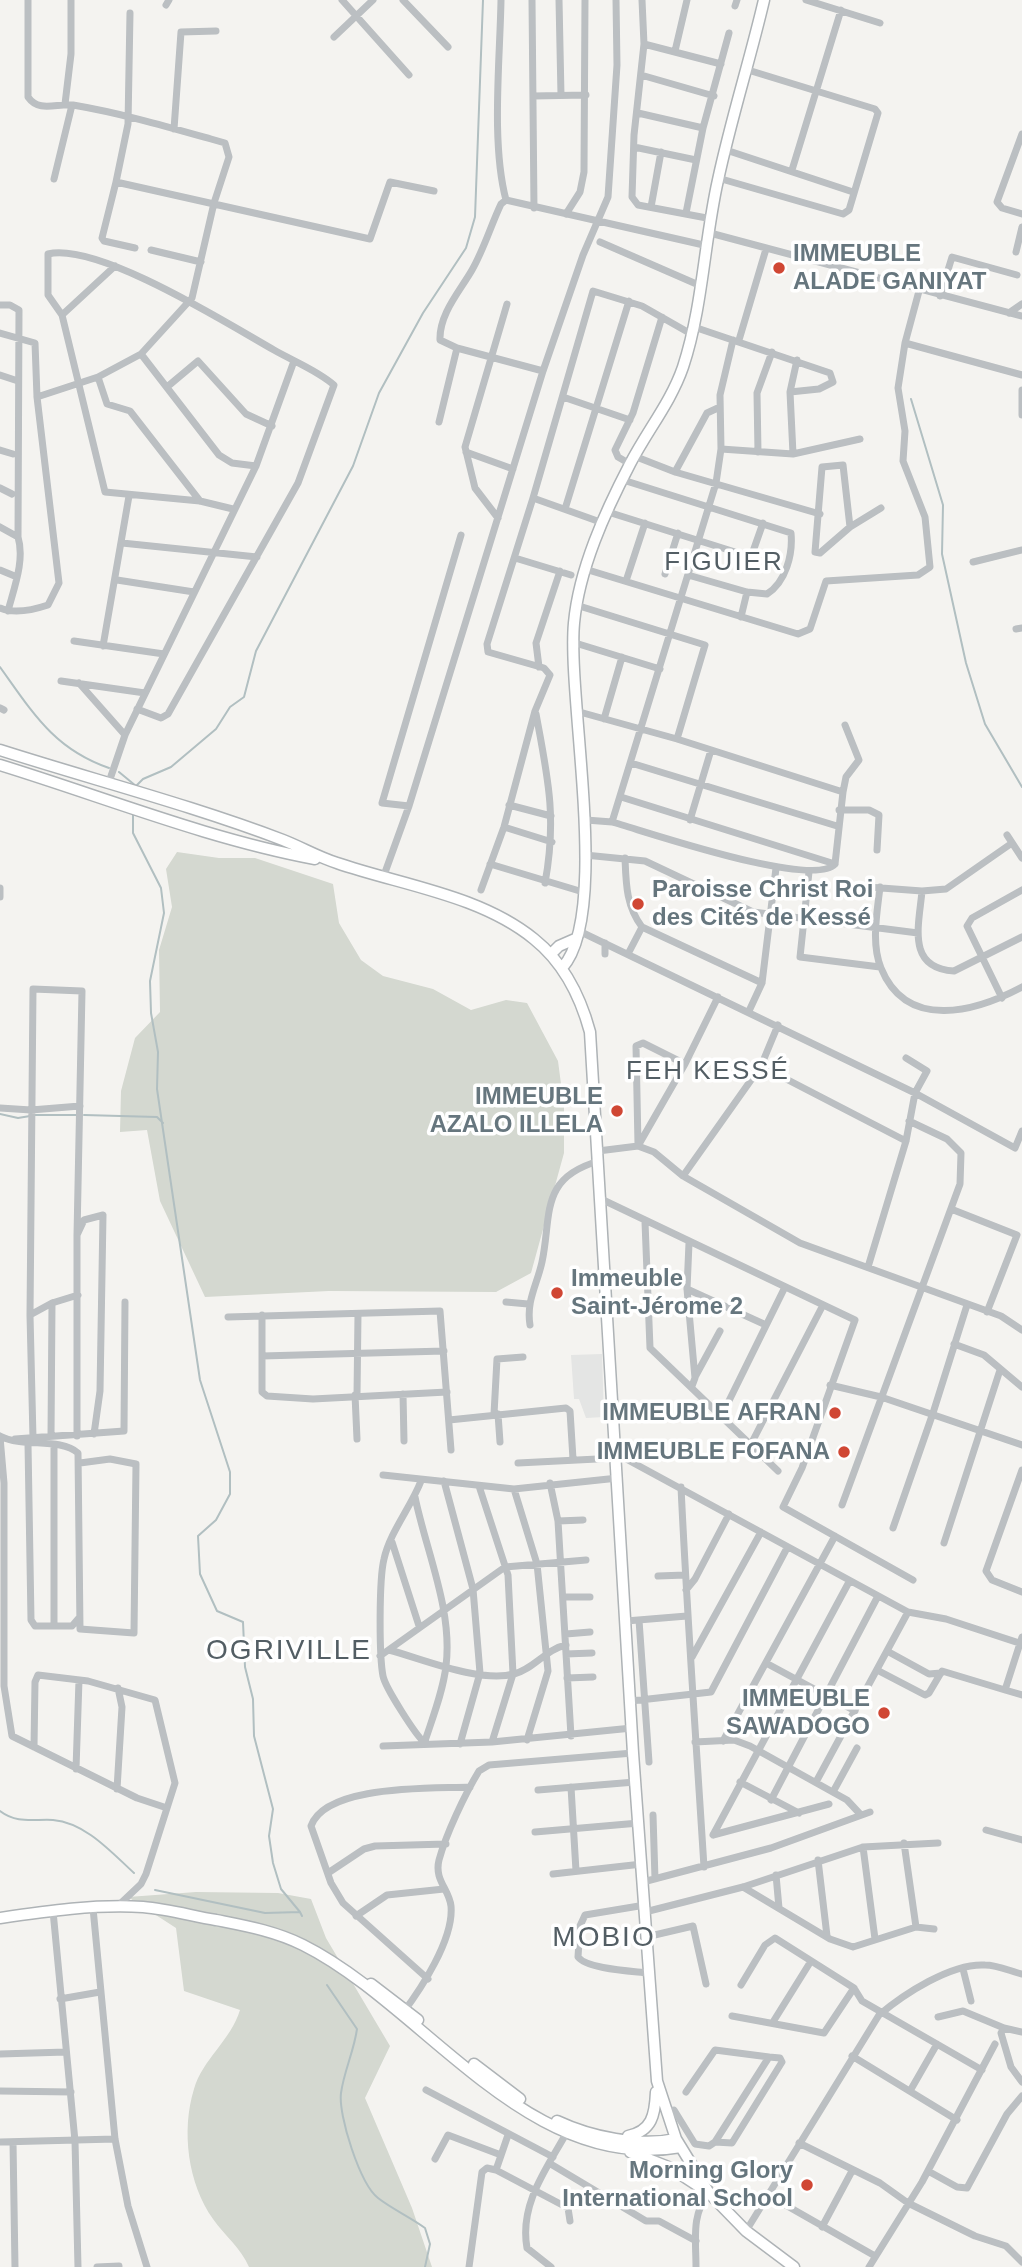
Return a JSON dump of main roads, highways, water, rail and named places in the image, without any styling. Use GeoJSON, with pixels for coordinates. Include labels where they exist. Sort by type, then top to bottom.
{"type":"FeatureCollection","features":[{"type":"Feature","properties":{"kind":"waterway"},"geometry":{"type":"LineString","coordinates":[[119,772],[136,786],[143,779],[171,767],[216,729],[230,707],[244,697],[256,651],[353,466],[379,393],[423,313],[466,248],[475,217],[483,0]]}},
{"type":"Feature","properties":{"kind":"waterway"},"geometry":{"type":"LineString","coordinates":[[911,399],[943,505],[942,554],[966,663],[985,724],[1022,787]]}},
{"type":"Feature","properties":{"kind":"waterway"},"geometry":{"type":"LineString","coordinates":[[0,667],[46,728],[73,751],[109,768]]}},
{"type":"Feature","properties":{"kind":"waterway"},"geometry":{"type":"LineString","coordinates":[[133,814],[133,833],[161,888],[164,913],[150,981],[151,1013],[158,1052],[157,1089],[200,1380],[230,1472],[230,1494],[216,1520],[198,1536],[200,1574],[217,1611],[243,1622],[245,1667],[253,1699],[254,1736],[273,1809],[269,1836],[273,1863],[281,1889],[300,1912]]}},
{"type":"Feature","properties":{"kind":"waterway"},"geometry":{"type":"LineString","coordinates":[[0,1114],[18,1118],[30,1116]]}},
{"type":"Feature","properties":{"kind":"waterway"},"geometry":{"type":"LineString","coordinates":[[35,1115],[78,1115]]}},
{"type":"Feature","properties":{"kind":"waterway"},"geometry":{"type":"LineString","coordinates":[[84,1115],[157,1117],[163,1123]]}},
{"type":"Feature","properties":{"kind":"waterway"},"geometry":{"type":"LineString","coordinates":[[0,1811],[13,1818],[53,1820],[76,1827],[97,1840],[134,1873]]}},
{"type":"Feature","properties":{"kind":"waterway"},"geometry":{"type":"LineString","coordinates":[[155,1890],[265,1913],[300,1912],[302,1916]]}},
{"type":"Feature","properties":{"kind":"waterway"},"geometry":{"type":"LineString","coordinates":[[327,1985],[357,2029],[341,2093],[343,2117],[352,2148],[364,2179],[378,2198],[425,2228],[430,2244],[425,2267]]}},
{"type":"Feature","properties":{"kind":"place","name":"IMMEUBLE ALADE GANIYAT"},"geometry":{"type":"Point","coordinates":[779,268]}},
{"type":"Feature","properties":{"kind":"place","name":"Paroisse Christ Roi des Cités de Kessé"},"geometry":{"type":"Point","coordinates":[638,904]}},
{"type":"Feature","properties":{"kind":"place","name":"IMMEUBLE AZALO ILLELA"},"geometry":{"type":"Point","coordinates":[617,1111]}},
{"type":"Feature","properties":{"kind":"place","name":"Immeuble Saint-Jérome 2"},"geometry":{"type":"Point","coordinates":[557,1293]}},
{"type":"Feature","properties":{"kind":"place","name":"IMMEUBLE AFRAN"},"geometry":{"type":"Point","coordinates":[835,1413]}},
{"type":"Feature","properties":{"kind":"place","name":"IMMEUBLE FOFANA"},"geometry":{"type":"Point","coordinates":[844,1452]}},
{"type":"Feature","properties":{"kind":"place","name":"IMMEUBLE SAWADOGO"},"geometry":{"type":"Point","coordinates":[884,1713]}},
{"type":"Feature","properties":{"kind":"place","name":"Morning Glory International School"},"geometry":{"type":"Point","coordinates":[807,2185]}},
{"type":"Feature","properties":{"kind":"district","name":"FIGUIER"},"geometry":{"type":"Point","coordinates":[724,563]}},
{"type":"Feature","properties":{"kind":"district","name":"FEH KESSÉ"},"geometry":{"type":"Point","coordinates":[708,1072]}},
{"type":"Feature","properties":{"kind":"district","name":"OGRIVILLE"},"geometry":{"type":"Point","coordinates":[289,1651]}},
{"type":"Feature","properties":{"kind":"district","name":"MOBIO"},"geometry":{"type":"Point","coordinates":[604,1938]}}]}
